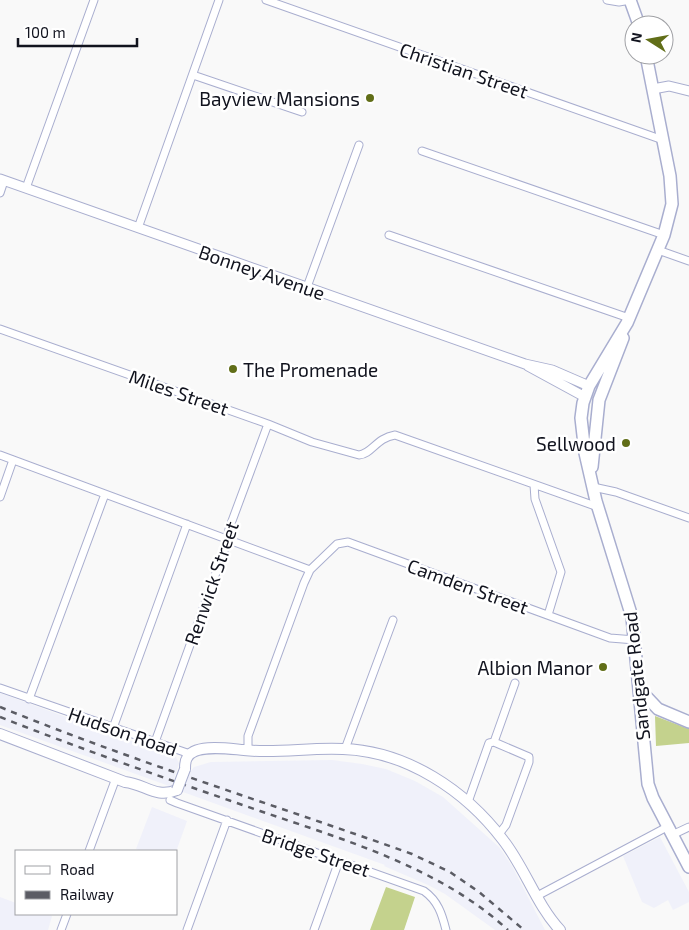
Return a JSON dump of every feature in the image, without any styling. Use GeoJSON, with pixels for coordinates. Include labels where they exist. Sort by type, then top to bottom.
{"type":"FeatureCollection","features":[{"type":"Feature","properties":{"kind":"highway"},"geometry":{"type":"LineString","coordinates":[[630,0],[635,15]]}},
{"type":"Feature","properties":{"kind":"highway","name":"Sandgate Road"},"geometry":{"type":"LineString","coordinates":[[592,484],[595,428],[600,396],[628,321],[664,235],[671,212],[672,196],[648,65]]}},
{"type":"Feature","properties":{"kind":"highway","name":"Sandgate Road"},"geometry":{"type":"LineString","coordinates":[[628,321],[587,391],[582,411],[581,427],[598,508],[632,617],[648,784],[653,798],[689,867]]}},
{"type":"Feature","properties":{"kind":"highway"},"geometry":{"type":"LineString","coordinates":[[587,391],[600,396]]}},
{"type":"Feature","properties":{"kind":"highway"},"geometry":{"type":"LineString","coordinates":[[640,690],[658,709],[689,722]]}},
{"type":"Feature","properties":{"kind":"main road","name":"Bridge Street"},"geometry":{"type":"LineString","coordinates":[[0,734],[120,780],[136,783],[162,793],[177,790]]}},
{"type":"Feature","properties":{"kind":"main road","name":"Hudson Road"},"geometry":{"type":"LineString","coordinates":[[192,756],[203,748],[228,748],[248,751],[345,749],[370,753],[410,765],[429,774],[468,802],[498,834],[513,854],[546,911],[560,930]]}},
{"type":"Feature","properties":{"kind":"main road"},"geometry":{"type":"LineString","coordinates":[[170,800],[176,796],[185,769],[186,759],[192,756]]}},
{"type":"Feature","properties":{"kind":"main road","name":"Bridge Street"},"geometry":{"type":"LineString","coordinates":[[120,780],[145,794],[159,799],[170,800]]}},
{"type":"Feature","properties":{"kind":"street"},"geometry":{"type":"LineString","coordinates":[[26,188],[94,0]]}},
{"type":"Feature","properties":{"kind":"street"},"geometry":{"type":"LineString","coordinates":[[138,228],[220,0]]}},
{"type":"Feature","properties":{"kind":"street","name":"Christian Street"},"geometry":{"type":"LineString","coordinates":[[266,0],[663,140]]}},
{"type":"Feature","properties":{"kind":"street"},"geometry":{"type":"LineString","coordinates":[[607,0],[619,2],[630,0]]}},
{"type":"Feature","properties":{"kind":"street"},"geometry":{"type":"LineString","coordinates":[[193,75],[302,112]]}},
{"type":"Feature","properties":{"kind":"street"},"geometry":{"type":"LineString","coordinates":[[654,89],[672,86],[689,91]]}},
{"type":"Feature","properties":{"kind":"street"},"geometry":{"type":"LineString","coordinates":[[307,288],[359,145]]}},
{"type":"Feature","properties":{"kind":"street"},"geometry":{"type":"LineString","coordinates":[[422,151],[664,235]]}},
{"type":"Feature","properties":{"kind":"street"},"geometry":{"type":"LineString","coordinates":[[0,193],[2,180]]}},
{"type":"Feature","properties":{"kind":"street","name":"Bonney Avenue"},"geometry":{"type":"LineString","coordinates":[[2,180],[525,364],[587,391]]}},
{"type":"Feature","properties":{"kind":"street"},"geometry":{"type":"LineString","coordinates":[[389,235],[628,321]]}},
{"type":"Feature","properties":{"kind":"street"},"geometry":{"type":"LineString","coordinates":[[658,250],[689,261]]}},
{"type":"Feature","properties":{"kind":"street","name":"Miles Street"},"geometry":{"type":"LineString","coordinates":[[0,329],[268,424],[312,442],[359,456],[364,455],[385,437],[395,435],[534,485]]}},
{"type":"Feature","properties":{"kind":"street","name":"Renwick Street"},"geometry":{"type":"LineString","coordinates":[[155,742],[226,545],[229,529],[268,424]]}},
{"type":"Feature","properties":{"kind":"street"},"geometry":{"type":"LineString","coordinates":[[0,455],[310,570],[248,736],[248,751]]}},
{"type":"Feature","properties":{"kind":"street"},"geometry":{"type":"LineString","coordinates":[[0,497],[14,460]]}},
{"type":"Feature","properties":{"kind":"street"},"geometry":{"type":"LineString","coordinates":[[592,484],[689,518]]}},
{"type":"Feature","properties":{"kind":"street"},"geometry":{"type":"LineString","coordinates":[[548,615],[561,572],[536,501],[534,485],[598,508]]}},
{"type":"Feature","properties":{"kind":"street"},"geometry":{"type":"LineString","coordinates":[[29,699],[105,494]]}},
{"type":"Feature","properties":{"kind":"street"},"geometry":{"type":"LineString","coordinates":[[113,728],[187,524]]}},
{"type":"Feature","properties":{"kind":"street","name":"Camden Street"},"geometry":{"type":"LineString","coordinates":[[310,570],[337,544],[348,542],[610,638],[635,640]]}},
{"type":"Feature","properties":{"kind":"street"},"geometry":{"type":"LineString","coordinates":[[345,749],[393,620]]}},
{"type":"Feature","properties":{"kind":"street"},"geometry":{"type":"LineString","coordinates":[[494,742],[515,683]]}},
{"type":"Feature","properties":{"kind":"street","name":"Hudson Road"},"geometry":{"type":"LineString","coordinates":[[0,688],[192,756]]}},
{"type":"Feature","properties":{"kind":"street"},"geometry":{"type":"LineString","coordinates":[[468,802],[488,745],[491,742],[525,754],[530,759],[507,822],[498,834]]}},
{"type":"Feature","properties":{"kind":"street"},"geometry":{"type":"LineString","coordinates":[[89,850],[120,780]]}},
{"type":"Feature","properties":{"kind":"street","name":"Bridge Street"},"geometry":{"type":"LineString","coordinates":[[170,800],[176,804],[227,820],[424,891],[432,897],[437,905],[444,928]]}},
{"type":"Feature","properties":{"kind":"street"},"geometry":{"type":"LineString","coordinates":[[187,930],[227,820]]}},
{"type":"Feature","properties":{"kind":"street"},"geometry":{"type":"LineString","coordinates":[[537,896],[670,831],[689,827]]}},
{"type":"Feature","properties":{"kind":"street"},"geometry":{"type":"LineString","coordinates":[[314,930],[339,860]]}},
{"type":"Feature","properties":{"kind":"street"},"geometry":{"type":"LineString","coordinates":[[61,930],[67,915]]}},
{"type":"Feature","properties":{"kind":"shaded area"},"geometry":{"type":"Polygon","coordinates":[[[0,693],[176,757],[179,763],[172,785],[169,786],[0,725],[0,693]]]}},
{"type":"Feature","properties":{"kind":"shaded area"},"geometry":{"type":"Polygon","coordinates":[[[332,760],[386,769],[415,781],[443,797],[499,847],[512,866],[545,930],[495,930],[445,894],[385,865],[183,792],[194,767],[211,762],[332,760]]]}},
{"type":"Feature","properties":{"kind":"shaded area"},"geometry":{"type":"Polygon","coordinates":[[[152,807],[187,821],[177,850],[136,849],[152,807]]]}},
{"type":"Feature","properties":{"kind":"shaded area"},"geometry":{"type":"Polygon","coordinates":[[[660,837],[689,892],[689,902],[673,910],[668,900],[654,908],[642,902],[623,856],[660,837]]]}},
{"type":"Feature","properties":{"kind":"shaded area"},"geometry":{"type":"Polygon","coordinates":[[[0,897],[15,903],[15,915],[52,916],[48,930],[0,930],[0,897]]]}},
{"type":"Feature","properties":{"kind":"green space"},"geometry":{"type":"Polygon","coordinates":[[[655,716],[689,729],[689,743],[656,746],[655,716]]]}},
{"type":"Feature","properties":{"kind":"green space"},"geometry":{"type":"Polygon","coordinates":[[[386,887],[415,897],[404,930],[370,930],[386,887]]]}},
{"type":"Feature","properties":{"kind":"railway"},"geometry":{"type":"LineString","coordinates":[[0,707],[154,765],[412,854],[450,872],[479,892],[524,930]]}},
{"type":"Feature","properties":{"kind":"railway"},"geometry":{"type":"LineString","coordinates":[[0,717],[97,754],[325,833],[391,858],[453,889],[482,908],[508,930]]}},
{"type":"Feature","properties":{"kind":"place","name":"Bayview Mansions"},"geometry":{"type":"Point","coordinates":[370,98]}},
{"type":"Feature","properties":{"kind":"place","name":"The Promenade"},"geometry":{"type":"Point","coordinates":[233,369]}},
{"type":"Feature","properties":{"kind":"place","name":"Sellwood"},"geometry":{"type":"Point","coordinates":[626,443]}},
{"type":"Feature","properties":{"kind":"place","name":"Albion Manor"},"geometry":{"type":"Point","coordinates":[603,667]}}]}
